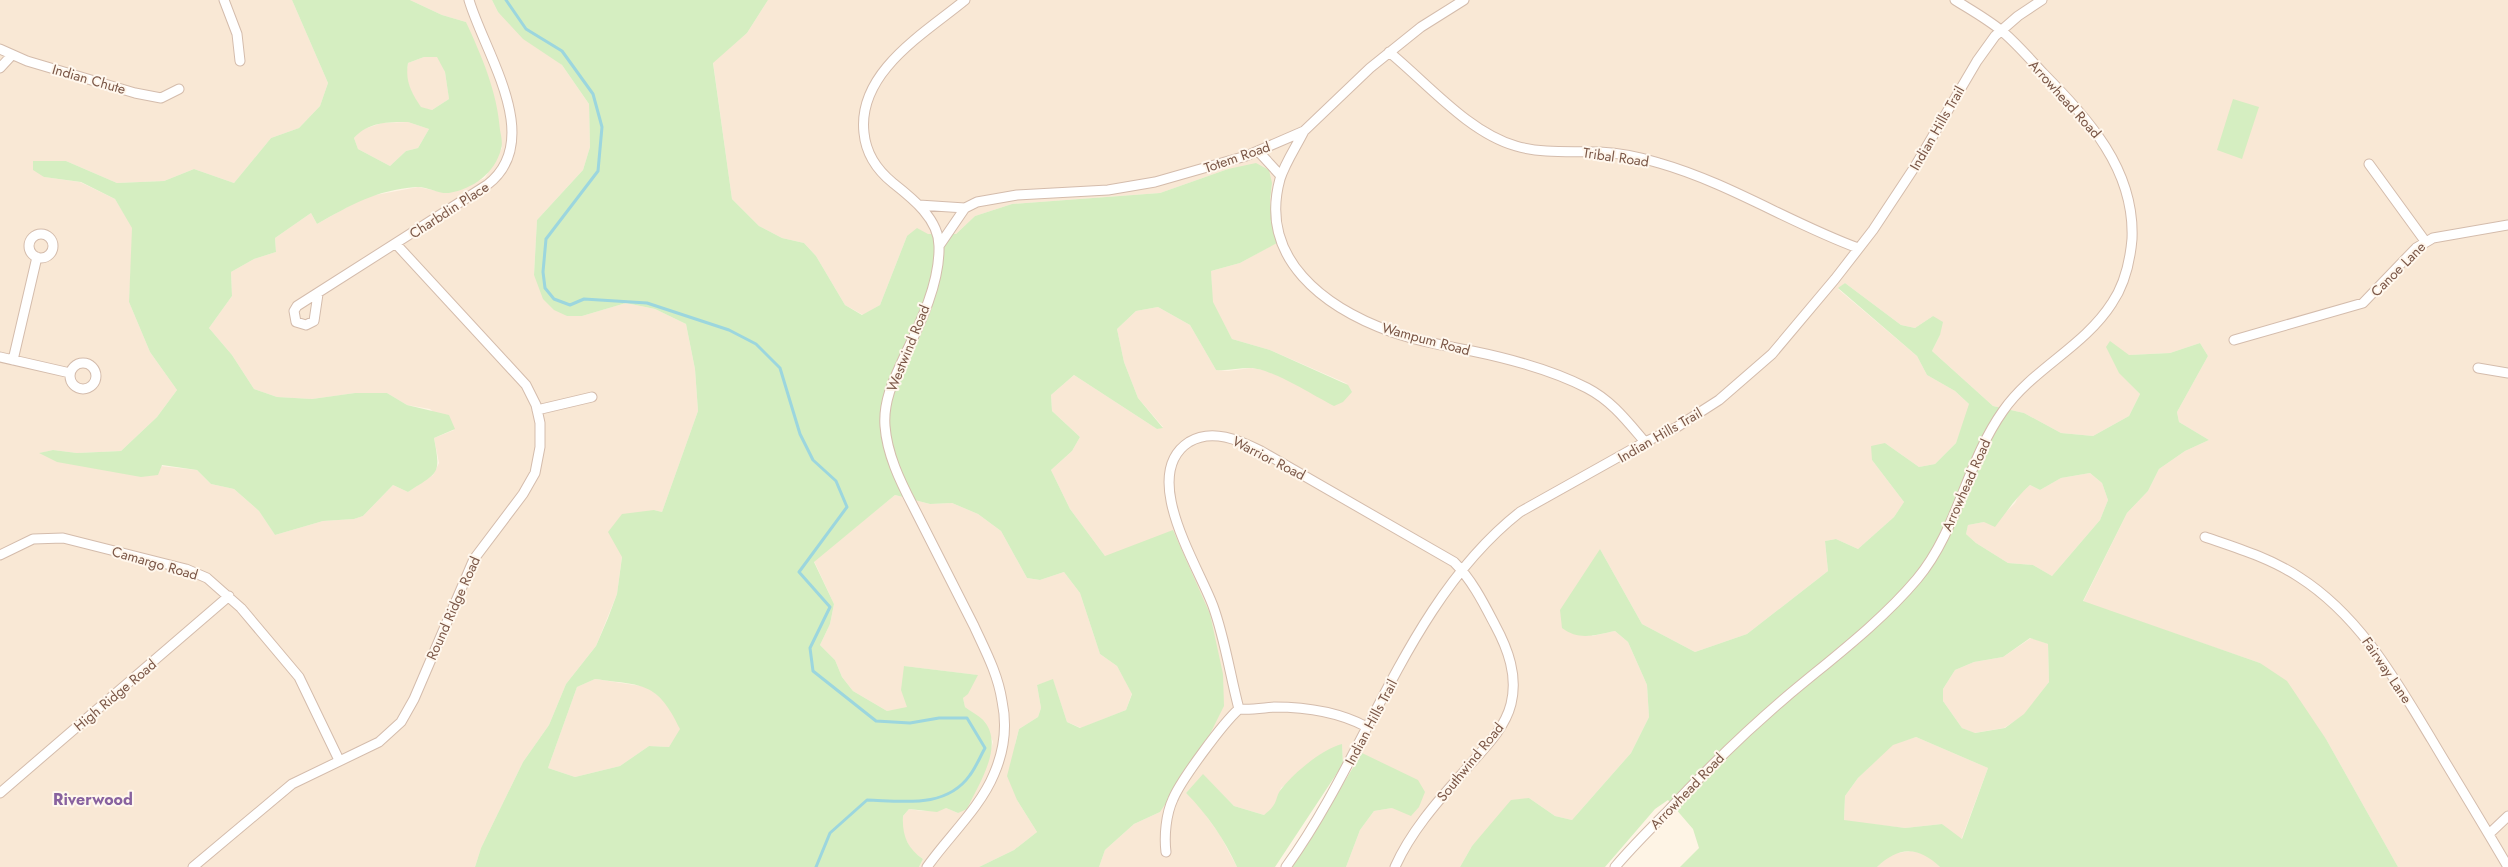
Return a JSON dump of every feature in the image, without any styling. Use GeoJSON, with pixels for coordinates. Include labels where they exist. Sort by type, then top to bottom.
{"type":"FeatureCollection","features":[{"type":"Feature","properties":{"kind":"street"},"geometry":{"type":"LineString","coordinates":[[224,0],[237,34],[240,61]]}},
{"type":"Feature","properties":{"kind":"street","name":"Charbdin Place"},"geometry":{"type":"LineString","coordinates":[[318,294],[494,180],[503,168],[508,155],[510,125],[505,89],[469,0]]}},
{"type":"Feature","properties":{"kind":"street"},"geometry":{"type":"LineString","coordinates":[[940,246],[931,222],[919,205],[874,164],[865,143],[863,115],[867,100],[883,72],[905,50],[966,0]]}},
{"type":"Feature","properties":{"kind":"street","name":"Totem Road"},"geometry":{"type":"LineString","coordinates":[[919,205],[965,208],[977,202],[999,196],[1108,190],[1155,182],[1196,172],[1258,151],[1304,132],[1345,91],[1389,52],[1464,0]]}},
{"type":"Feature","properties":{"kind":"street","name":"Arrowhead Road"},"geometry":{"type":"LineString","coordinates":[[1615,867],[1745,732],[1865,630],[1916,579],[1936,552],[1952,520],[1978,455],[2005,408],[2018,393],[2082,338],[2107,311],[2119,293],[2127,271],[2132,232],[2128,195],[2108,149],[2088,121],[2002,31],[1955,0]]}},
{"type":"Feature","properties":{"kind":"street","name":"Indian Hills Trail"},"geometry":{"type":"LineString","coordinates":[[1286,867],[1330,797],[1424,625],[1461,569],[1501,526],[1520,512],[1645,442],[1677,427],[1719,400],[1746,378],[1796,328],[1896,197],[1977,61],[2002,31],[2042,0]]}},
{"type":"Feature","properties":{"kind":"street","name":"Indian Chute"},"geometry":{"type":"LineString","coordinates":[[0,48],[12,55],[51,69],[155,97],[161,98],[179,89]]}},
{"type":"Feature","properties":{"kind":"street","name":"Tribal Road"},"geometry":{"type":"LineString","coordinates":[[1389,52],[1468,120],[1507,143],[1540,150],[1603,152],[1659,163],[1694,174],[1858,248]]}},
{"type":"Feature","properties":{"kind":"street"},"geometry":{"type":"LineString","coordinates":[[0,68],[12,55]]}},
{"type":"Feature","properties":{"kind":"street","name":"Wampum Road"},"geometry":{"type":"LineString","coordinates":[[1304,132],[1281,176],[1276,207],[1282,244],[1297,271],[1324,298],[1365,322],[1393,333],[1514,362],[1588,389],[1617,410],[1645,442]]}},
{"type":"Feature","properties":{"kind":"street"},"geometry":{"type":"LineString","coordinates":[[1258,151],[1281,176]]}},
{"type":"Feature","properties":{"kind":"street"},"geometry":{"type":"LineString","coordinates":[[2369,164],[2425,242]]}},
{"type":"Feature","properties":{"kind":"street"},"geometry":{"type":"LineString","coordinates":[[940,246],[965,208]]}},
{"type":"Feature","properties":{"kind":"street","name":"Canoe Lane"},"geometry":{"type":"LineString","coordinates":[[2234,340],[2353,308],[2363,303],[2425,242],[2439,235],[2508,225]]}},
{"type":"Feature","properties":{"kind":"street","name":"Round Ridge Road"},"geometry":{"type":"LineString","coordinates":[[193,867],[285,789],[301,778],[387,736],[407,712],[474,559],[523,494],[535,473],[541,435],[537,410],[520,378],[396,244]]}},
{"type":"Feature","properties":{"kind":"street","name":"Westwind Road"},"geometry":{"type":"LineString","coordinates":[[927,867],[986,790],[999,761],[1004,734],[1003,702],[993,669],[961,600],[902,484],[886,432],[886,408],[890,387],[928,301],[940,246]]}},
{"type":"Feature","properties":{"kind":"street"},"geometry":{"type":"LineString","coordinates":[[13,360],[37,257]]}},
{"type":"Feature","properties":{"kind":"street"},"geometry":{"type":"LineString","coordinates":[[0,357],[70,373]]}},
{"type":"Feature","properties":{"kind":"street"},"geometry":{"type":"LineString","coordinates":[[2478,368],[2508,373]]}},
{"type":"Feature","properties":{"kind":"street"},"geometry":{"type":"LineString","coordinates":[[537,410],[592,397]]}},
{"type":"Feature","properties":{"kind":"street","name":"Warrior Road"},"geometry":{"type":"LineString","coordinates":[[1239,709],[1213,606],[1177,524],[1170,503],[1172,469],[1178,452],[1187,444],[1200,438],[1213,436],[1239,440],[1445,557],[1461,569]]}},
{"type":"Feature","properties":{"kind":"street","name":"Fairway Lane"},"geometry":{"type":"LineString","coordinates":[[2205,537],[2258,556],[2299,577],[2352,621],[2382,660],[2508,867]]}},
{"type":"Feature","properties":{"kind":"street","name":"Camargo Road"},"geometry":{"type":"LineString","coordinates":[[0,555],[33,539],[73,540],[186,569],[207,578],[229,596],[298,677],[339,760]]}},
{"type":"Feature","properties":{"kind":"street","name":"Southwind Road"},"geometry":{"type":"LineString","coordinates":[[1395,867],[1405,847],[1430,812],[1501,727],[1511,705],[1513,679],[1508,653],[1473,584],[1461,569]]}},
{"type":"Feature","properties":{"kind":"street","name":"High Ridge Road"},"geometry":{"type":"LineString","coordinates":[[0,793],[229,596]]}},
{"type":"Feature","properties":{"kind":"street"},"geometry":{"type":"LineString","coordinates":[[1166,852],[1165,835],[1170,806],[1176,792],[1227,721],[1239,709],[1283,707],[1317,710],[1357,721],[1367,727]]}},
{"type":"Feature","properties":{"kind":"street"},"geometry":{"type":"LineString","coordinates":[[2488,834],[2508,816]]}},
{"type":"Feature","properties":{"kind":"shaded area"},"geometry":{"type":"Polygon","coordinates":[[[0,0],[292,0],[328,83],[320,106],[299,128],[271,138],[234,183],[194,169],[164,181],[117,183],[66,161],[33,161],[44,177],[80,182],[115,199],[133,228],[129,302],[150,352],[177,390],[157,417],[121,451],[77,453],[53,450],[40,453],[197,470],[211,484],[234,489],[259,511],[275,535],[323,521],[354,519],[363,516],[393,485],[408,492],[433,475],[439,463],[434,438],[454,430],[430,409],[407,405],[387,393],[355,393],[312,399],[277,397],[254,389],[232,355],[209,328],[232,296],[231,272],[254,259],[276,252],[275,238],[311,213],[317,224],[365,197],[418,187],[447,193],[485,178],[502,148],[466,22],[442,15],[410,0],[492,0],[498,12],[562,65],[589,104],[590,147],[583,170],[537,220],[534,275],[567,316],[582,316],[626,303],[655,309],[686,324],[695,369],[698,411],[662,512],[654,510],[622,556],[617,594],[596,646],[566,684],[549,725],[523,762],[481,848],[475,867],[0,867],[0,0]]]}},
{"type":"Feature","properties":{"kind":"shaded area"},"geometry":{"type":"Polygon","coordinates":[[[768,0],[2508,0],[2508,867],[2398,867],[2326,739],[2260,663],[2083,602],[2127,513],[2148,491],[2159,469],[2185,451],[2209,440],[2179,422],[2177,412],[2208,356],[2200,343],[2170,353],[2129,355],[2119,372],[2140,394],[2129,416],[2093,436],[2061,433],[2024,413],[1993,406],[1932,351],[1940,335],[1933,316],[1915,328],[1901,325],[1845,283],[1838,289],[1917,356],[1927,375],[1955,391],[1970,405],[1956,443],[1935,464],[1919,467],[1885,443],[1872,460],[1904,502],[1894,517],[1858,549],[1836,539],[1825,541],[1828,571],[1747,634],[1695,652],[1642,624],[1600,549],[1592,636],[1615,631],[1628,642],[1647,685],[1649,717],[1631,753],[1572,820],[1555,816],[1529,798],[1472,846],[1460,867],[1346,867],[1360,830],[1374,811],[1392,808],[1362,753],[1353,767],[1343,764],[1342,745],[1281,788],[1275,807],[1264,815],[1234,806],[1203,775],[1186,793],[1197,803],[1220,835],[1237,867],[1099,867],[1105,850],[1134,824],[1160,812],[1105,556],[1070,509],[1051,470],[1072,451],[1080,437],[1052,411],[1051,395],[1074,375],[1157,429],[1163,427],[1138,398],[1124,362],[1117,329],[1136,311],[1158,307],[1190,325],[1216,370],[1228,371],[1251,368],[1348,384],[1270,350],[1232,339],[1212,302],[1211,271],[1240,263],[1276,243],[1270,201],[1272,183],[1228,169],[1160,193],[1012,204],[975,216],[956,234],[907,236],[880,305],[863,315],[845,305],[816,256],[804,243],[782,238],[759,226],[732,199],[713,62],[747,33],[768,0]]]}},
{"type":"Feature","properties":{"kind":"shaded area"},"geometry":{"type":"Polygon","coordinates":[[[424,57],[438,57],[445,72],[449,99],[432,110],[421,108],[411,92],[406,76],[408,63],[424,57]]]}},
{"type":"Feature","properties":{"kind":"shaded area"},"geometry":{"type":"Polygon","coordinates":[[[408,122],[429,129],[418,148],[406,151],[390,166],[358,149],[354,138],[361,130],[382,123],[408,122]]]}},
{"type":"Feature","properties":{"kind":"shaded area"},"geometry":{"type":"Polygon","coordinates":[[[2090,473],[2102,483],[2108,500],[2100,520],[2052,576],[2033,565],[2008,563],[1976,543],[1966,534],[1968,525],[1984,522],[2006,512],[2015,503],[2019,495],[2030,485],[2040,490],[2061,478],[2090,473]]]}},
{"type":"Feature","properties":{"kind":"shaded area"},"geometry":{"type":"Polygon","coordinates":[[[895,495],[930,504],[952,503],[978,514],[1001,531],[1027,578],[1040,580],[1064,572],[1080,593],[1100,654],[1117,666],[1132,693],[1126,710],[1081,728],[1067,722],[1053,680],[1037,685],[1041,708],[1038,717],[1019,729],[1015,744],[1017,800],[1037,832],[1014,850],[979,867],[919,867],[923,859],[912,851],[902,832],[903,816],[909,809],[922,811],[946,808],[958,813],[987,765],[993,742],[985,722],[965,707],[963,698],[977,675],[904,666],[908,708],[887,711],[853,691],[842,677],[835,660],[820,645],[830,624],[834,604],[814,561],[895,495]]]}},
{"type":"Feature","properties":{"kind":"shaded area"},"geometry":{"type":"Polygon","coordinates":[[[2031,638],[2048,644],[2049,682],[2024,715],[2004,728],[1974,733],[1962,728],[1943,701],[1943,689],[1955,670],[1974,662],[2003,657],[2031,638]]]}},
{"type":"Feature","properties":{"kind":"shaded area"},"geometry":{"type":"Polygon","coordinates":[[[595,679],[648,687],[669,705],[681,729],[669,747],[649,746],[620,766],[575,777],[548,768],[577,687],[595,679]]]}},
{"type":"Feature","properties":{"kind":"shaded area"},"geometry":{"type":"Polygon","coordinates":[[[1916,737],[1988,768],[1961,840],[1942,824],[1905,828],[1844,821],[1845,796],[1858,778],[1893,744],[1916,737]]]}},
{"type":"Feature","properties":{"kind":"shaded area"},"geometry":{"type":"Polygon","coordinates":[[[1911,851],[1927,854],[1940,867],[1877,867],[1890,854],[1911,851]]]}},
{"type":"Feature","properties":{"kind":"green space"},"geometry":{"type":"Polygon","coordinates":[[[292,0],[410,0],[442,15],[466,22],[483,61],[496,102],[502,142],[498,158],[482,178],[458,191],[445,193],[416,187],[388,191],[353,205],[317,224],[311,213],[275,238],[276,252],[254,259],[231,272],[232,296],[209,328],[232,355],[254,389],[277,397],[312,399],[355,393],[387,393],[407,405],[449,415],[455,429],[434,438],[437,466],[432,476],[408,492],[393,485],[363,516],[354,519],[323,521],[275,535],[259,511],[234,489],[211,484],[197,470],[162,465],[158,475],[141,477],[57,462],[39,453],[53,450],[77,453],[121,451],[157,417],[177,390],[150,352],[129,302],[132,228],[115,199],[81,182],[44,177],[33,170],[33,161],[66,161],[117,183],[164,181],[194,169],[234,183],[271,138],[299,128],[320,106],[328,83],[292,0]],[[424,57],[408,63],[407,75],[412,91],[421,107],[432,110],[449,99],[445,72],[437,57],[424,57]],[[408,122],[379,124],[366,129],[354,138],[358,149],[390,166],[406,151],[418,148],[429,129],[408,122]]]}},
{"type":"Feature","properties":{"kind":"green space"},"geometry":{"type":"Polygon","coordinates":[[[492,0],[768,0],[747,33],[713,63],[732,199],[759,226],[782,238],[804,243],[816,256],[845,305],[862,315],[880,305],[907,236],[917,228],[928,234],[956,234],[975,216],[1012,204],[1160,193],[1228,169],[1256,163],[1269,170],[1272,183],[1270,201],[1277,243],[1240,263],[1211,271],[1213,302],[1232,339],[1270,350],[1348,385],[1352,392],[1343,402],[1334,406],[1281,377],[1259,369],[1216,370],[1190,325],[1158,307],[1136,311],[1117,329],[1124,362],[1138,398],[1163,428],[1157,429],[1074,375],[1051,395],[1052,411],[1080,437],[1072,451],[1051,470],[1070,509],[1105,556],[1173,530],[1210,614],[1223,674],[1224,706],[1204,746],[1160,812],[1134,824],[1105,850],[1099,867],[979,867],[1014,850],[1037,832],[1017,800],[1007,776],[1019,729],[1038,717],[1041,708],[1037,685],[1053,679],[1067,722],[1080,728],[1126,710],[1132,694],[1117,666],[1100,654],[1080,593],[1064,572],[1040,580],[1027,578],[1001,531],[978,514],[952,503],[930,504],[895,495],[814,562],[834,604],[830,624],[820,645],[835,660],[842,677],[853,691],[887,711],[907,707],[901,690],[904,666],[978,675],[968,694],[963,698],[965,707],[982,719],[990,731],[992,742],[988,765],[967,809],[958,813],[946,808],[937,812],[909,809],[903,816],[903,829],[909,846],[923,859],[919,867],[475,867],[481,848],[523,762],[549,725],[566,684],[596,646],[608,618],[617,594],[622,557],[608,532],[622,514],[654,510],[662,512],[698,411],[695,369],[686,324],[655,309],[626,303],[582,316],[567,316],[554,310],[543,299],[534,275],[537,220],[583,170],[590,147],[589,104],[562,65],[523,39],[498,12],[492,0]],[[595,679],[577,687],[548,768],[575,777],[620,766],[649,746],[669,747],[680,729],[672,713],[656,694],[637,685],[595,679]]]}},
{"type":"Feature","properties":{"kind":"green space"},"geometry":{"type":"Polygon","coordinates":[[[2233,99],[2259,107],[2242,159],[2217,150],[2233,99]]]}},
{"type":"Feature","properties":{"kind":"green space"},"geometry":{"type":"Polygon","coordinates":[[[1845,283],[1901,325],[1915,328],[1933,316],[1943,322],[1940,335],[1932,351],[1993,406],[2024,413],[2061,433],[2093,436],[2129,416],[2140,394],[2119,373],[2106,347],[2110,341],[2129,355],[2170,353],[2200,343],[2208,356],[2177,412],[2179,422],[2209,440],[2185,451],[2159,469],[2148,491],[2127,513],[2083,601],[2260,663],[2287,681],[2326,739],[2398,867],[1940,867],[1924,855],[1909,851],[1893,855],[1877,867],[1680,867],[1699,848],[1693,829],[1668,800],[1655,809],[1605,867],[1460,867],[1472,846],[1511,800],[1529,798],[1555,816],[1572,820],[1631,753],[1649,717],[1647,685],[1628,642],[1615,631],[1581,636],[1562,628],[1560,610],[1600,549],[1642,624],[1695,652],[1747,634],[1828,571],[1825,541],[1836,539],[1858,549],[1894,517],[1904,502],[1872,460],[1871,446],[1885,443],[1919,467],[1935,464],[1956,443],[1969,404],[1955,391],[1927,375],[1917,356],[1838,288],[1845,283]],[[2090,473],[2061,478],[2040,490],[2030,485],[1995,527],[1984,522],[1968,525],[1966,534],[1976,543],[2008,563],[2033,565],[2052,576],[2100,520],[2108,500],[2102,483],[2090,473]],[[2030,638],[2003,657],[1974,662],[1955,670],[1943,689],[1943,701],[1962,728],[1975,733],[2005,728],[2024,714],[2049,682],[2048,644],[2030,638]],[[1916,737],[1893,745],[1858,778],[1845,796],[1844,820],[1905,828],[1942,824],[1962,839],[1988,768],[1916,737]]]}},
{"type":"Feature","properties":{"kind":"green space"},"geometry":{"type":"Polygon","coordinates":[[[1342,744],[1343,764],[1275,867],[1237,867],[1215,828],[1186,793],[1203,774],[1234,806],[1264,815],[1273,807],[1280,791],[1295,774],[1310,761],[1342,744]]]}},
{"type":"Feature","properties":{"kind":"green space"},"geometry":{"type":"Polygon","coordinates":[[[1362,753],[1418,780],[1425,792],[1419,807],[1411,816],[1392,808],[1374,811],[1360,830],[1346,867],[1292,867],[1362,753]]]}},
{"type":"Feature","properties":{"kind":"waterway"},"geometry":{"type":"LineString","coordinates":[[506,0],[526,29],[562,51],[593,94],[602,127],[598,171],[546,239],[543,272],[545,288],[554,299],[570,305],[584,299],[647,303],[729,330],[756,344],[780,368],[800,434],[813,460],[836,481],[847,507],[799,572],[830,607],[810,648],[813,671],[876,721],[910,723],[939,718],[967,718],[985,748],[970,775],[960,786],[949,793],[923,801],[867,800],[830,833],[816,867]]}},
{"type":"Feature","properties":{"kind":"district","name":"Riverwood"},"geometry":{"type":"Point","coordinates":[93,799]}}]}
